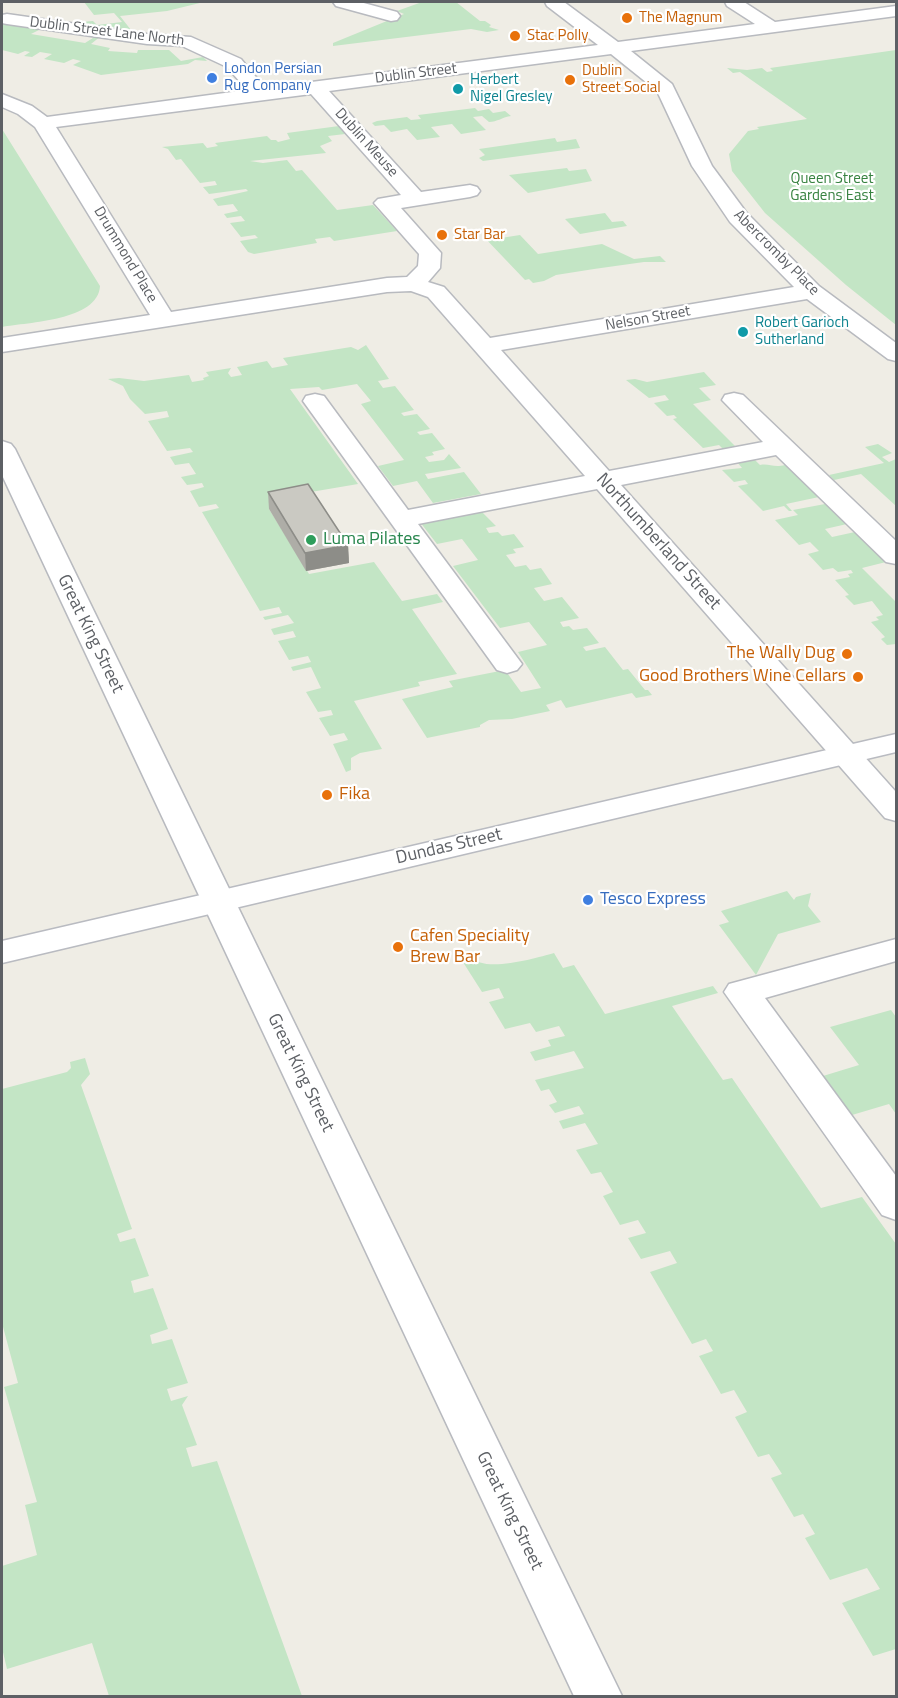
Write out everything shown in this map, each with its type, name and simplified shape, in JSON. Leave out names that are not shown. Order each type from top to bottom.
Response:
[{"type":"street","points":[[342,2],[391,16]]},
{"type":"street","name":"Abercromby Place","points":[[553,2],[665,88],[694,151],[725,201],[754,236],[811,291],[897,354]]},
{"type":"street","points":[[733,2],[771,27]]},
{"type":"street","name":"Dublin Street","points":[[44,123],[897,11]]},
{"type":"street","name":"Dublin Street Lane North","points":[[7,20],[147,39],[185,41],[234,63],[260,94]]},
{"type":"street","name":"Dublin Meuse","points":[[315,87],[416,199]]},
{"type":"street","name":"Drummond Place","points":[[2,100],[25,110],[44,123],[164,320],[2,345]]},
{"type":"street","points":[[164,320],[387,285],[413,284],[429,268],[430,253],[385,203],[470,191]]},
{"type":"street","name":"Northumberland Street","points":[[413,284],[436,292],[897,810]]},
{"type":"street","name":"Nelson Street","points":[[485,346],[811,291]]},
{"type":"street","points":[[734,400],[897,556]]},
{"type":"street","points":[[315,401],[507,664]]},
{"type":"street","points":[[401,519],[783,446]]},
{"type":"street","name":"Great King Street","points":[[2,449],[598,1696]]},
{"type":"street","name":"Dundas Street","points":[[2,952],[897,743]]},
{"type":"street","points":[[897,950],[742,992],[897,1205]]},
{"type":"green space","points":[[84,2],[204,2],[167,11],[120,16],[131,30],[83,25],[81,22],[93,21],[97,25],[122,22],[114,13],[94,15]]},
{"type":"green space","points":[[422,2],[456,2],[480,21],[491,25],[489,27],[499,30],[487,32],[471,29],[333,46],[333,43],[404,14],[397,11]]},
{"type":"green space","points":[[2,21],[43,28],[31,34],[85,43],[96,36],[101,36],[91,44],[110,48],[108,51],[137,53],[138,50],[169,50],[181,61],[203,57],[207,61],[195,60],[188,64],[101,75],[73,65],[81,61],[73,59],[64,63],[44,59],[52,54],[40,52],[32,57],[24,56],[30,52],[25,51],[18,54],[2,50]]},
{"type":"green space","name":"Queen Street Gardens East","points":[[896,50],[896,325],[846,285],[765,213],[732,171],[729,154],[748,131],[759,129],[757,127],[807,119],[740,72],[733,73],[727,68],[747,70],[762,68],[767,72],[773,71],[770,68]]},
{"type":"green space","points":[[475,108],[478,111],[489,109],[493,113],[505,111],[511,116],[489,122],[482,116],[473,117],[486,130],[461,134],[452,124],[431,127],[440,137],[417,140],[407,129],[391,132],[384,125],[375,126],[372,123],[407,117],[411,120],[421,119],[418,115]]},
{"type":"green space","points":[[339,126],[345,134],[328,136],[332,141],[320,146],[326,153],[250,161],[263,163],[287,160],[296,171],[302,170],[337,210],[373,205],[397,231],[334,241],[330,237],[315,239],[317,243],[254,254],[248,252],[240,241],[258,238],[255,235],[241,237],[230,223],[245,221],[241,216],[227,218],[224,214],[238,211],[233,204],[218,206],[213,199],[248,191],[246,189],[209,194],[203,187],[217,185],[215,181],[200,183],[181,159],[176,160],[168,149],[162,147],[203,143],[207,148],[218,146],[215,143],[267,136],[278,142],[290,139],[287,133]]},
{"type":"green space","points":[[2,129],[100,286],[96,298],[88,306],[75,313],[60,318],[2,327]]},
{"type":"green space","points":[[555,138],[557,142],[576,139],[580,148],[483,161],[479,158],[485,155],[479,149]]},
{"type":"green space","points":[[567,168],[569,171],[586,169],[592,181],[528,193],[509,175]]},
{"type":"green space","points":[[605,213],[612,222],[623,221],[627,226],[580,234],[565,219]]},
{"type":"green space","points":[[496,234],[501,238],[520,235],[538,254],[602,244],[634,259],[660,256],[666,262],[644,262],[556,275],[533,283],[529,279],[525,280],[483,236]]},
{"type":"green space","points":[[366,345],[389,379],[378,381],[383,388],[395,386],[414,410],[401,413],[404,416],[417,414],[430,429],[417,432],[420,435],[432,433],[445,449],[432,452],[434,455],[425,457],[429,462],[444,460],[449,454],[461,468],[425,474],[428,479],[464,472],[481,494],[433,503],[417,481],[393,486],[378,466],[404,460],[361,404],[371,401],[357,384],[322,390],[319,387],[290,389],[358,484],[305,493],[269,509],[309,574],[374,562],[402,601],[437,594],[443,602],[412,609],[457,674],[418,682],[420,686],[354,701],[382,749],[360,753],[351,758],[351,770],[346,772],[333,744],[348,740],[344,733],[330,736],[319,718],[333,715],[331,710],[318,712],[306,692],[321,688],[311,667],[293,671],[291,667],[311,662],[308,656],[289,660],[278,641],[296,637],[293,631],[274,635],[271,629],[294,623],[288,615],[265,620],[263,617],[282,613],[279,607],[260,611],[202,512],[219,508],[216,504],[199,507],[190,491],[204,487],[202,483],[187,485],[181,477],[196,474],[189,463],[175,465],[170,457],[193,452],[190,448],[167,451],[148,421],[169,417],[167,411],[145,414],[130,399],[123,386],[108,379],[144,381],[189,375],[192,382],[204,380],[203,378],[209,376],[206,372],[231,368],[228,373],[231,377],[242,375],[237,367],[267,361],[272,368],[288,365],[283,358],[351,347],[358,350]]},
{"type":"green space","points":[[704,372],[716,385],[699,388],[711,400],[693,404],[736,447],[723,449],[719,445],[703,448],[673,419],[677,418],[674,415],[667,416],[654,403],[669,400],[665,395],[649,398],[626,380],[635,379],[647,382]]},
{"type":"green space","points":[[878,444],[892,453],[882,457],[889,462],[896,459],[896,506],[861,474],[834,480],[829,475],[884,463],[865,447]]},
{"type":"green space","points":[[753,458],[760,465],[785,465],[819,497],[786,504],[792,511],[784,506],[763,511],[738,486],[748,484],[745,480],[734,482],[722,470],[742,468],[737,462]]},
{"type":"green space","points":[[825,504],[847,524],[825,529],[832,537],[855,532],[886,562],[862,568],[896,602],[896,644],[887,645],[881,639],[885,637],[871,622],[879,620],[876,617],[883,615],[872,601],[854,605],[845,596],[849,595],[835,580],[850,577],[848,574],[853,573],[851,570],[838,572],[833,568],[823,570],[808,554],[819,551],[810,542],[799,545],[775,520],[798,515],[793,510]]},
{"type":"green space","points":[[481,511],[496,526],[486,528],[489,533],[498,532],[502,536],[514,534],[524,547],[513,549],[516,553],[506,555],[515,567],[526,565],[530,570],[541,568],[552,584],[534,588],[544,601],[562,597],[579,618],[560,622],[563,627],[569,626],[573,630],[587,628],[599,643],[583,647],[586,651],[605,647],[623,670],[628,669],[652,695],[636,698],[632,693],[566,708],[561,700],[546,705],[550,711],[512,719],[489,720],[480,727],[427,738],[402,699],[453,687],[449,681],[505,670],[521,692],[541,688],[518,652],[547,645],[529,622],[500,628],[453,566],[478,560],[462,539],[437,544],[420,522]]},
{"type":"green space","points":[[787,891],[794,900],[796,897],[811,893],[808,906],[821,922],[778,934],[756,975],[719,925],[729,922],[721,911]]},
{"type":"green space","points":[[554,953],[563,968],[574,965],[605,1014],[713,986],[718,993],[672,1006],[723,1080],[732,1078],[821,1208],[862,1197],[896,1244],[896,1649],[873,1656],[842,1603],[880,1589],[867,1568],[830,1580],[805,1538],[815,1534],[803,1514],[794,1517],[771,1478],[782,1474],[769,1454],[758,1457],[735,1417],[747,1412],[734,1390],[721,1394],[699,1356],[713,1351],[706,1339],[692,1344],[650,1272],[677,1263],[670,1251],[641,1259],[628,1238],[646,1233],[638,1220],[620,1225],[603,1196],[613,1192],[601,1172],[591,1174],[576,1150],[598,1144],[585,1123],[563,1129],[559,1121],[584,1114],[579,1106],[555,1113],[549,1105],[557,1102],[549,1089],[541,1091],[535,1080],[584,1068],[574,1051],[535,1061],[530,1052],[551,1046],[548,1040],[565,1036],[559,1026],[536,1032],[530,1023],[505,1029],[489,1002],[504,998],[499,988],[482,992],[461,959],[471,956],[486,964],[497,964],[523,961]]},
{"type":"green space","points":[[891,1010],[896,1017],[896,1114],[889,1104],[852,1115],[823,1076],[859,1065],[830,1027]]},
{"type":"green space","points":[[85,1058],[90,1074],[81,1085],[132,1229],[117,1234],[120,1242],[135,1238],[149,1276],[131,1281],[134,1293],[153,1288],[168,1329],[150,1335],[152,1344],[172,1339],[188,1383],[167,1389],[171,1401],[188,1396],[182,1405],[197,1445],[186,1448],[192,1467],[217,1461],[302,1696],[109,1696],[92,1643],[7,1669],[2,1648],[2,1566],[37,1555],[25,1505],[37,1502],[4,1387],[18,1383],[2,1323],[2,1089],[67,1072],[71,1068],[70,1062]]},
{"type":"building","points":[[308,484],[348,545],[305,553],[268,492]]},
{"type":"place","name":"The Magnum","points":[[627,18]]},
{"type":"place","name":"Stac Polly","points":[[515,36]]},
{"type":"place","name":"London Persian Rug Company","points":[[212,78]]},
{"type":"place","name":"Dublin Street Social","points":[[570,80]]},
{"type":"place","name":"Herbert Nigel Gresley","points":[[458,89]]},
{"type":"place","name":"Star Bar","points":[[442,235]]},
{"type":"place","name":"Robert Garioch Sutherland","points":[[743,332]]},
{"type":"place","name":"Luma Pilates","points":[[311,540]]},
{"type":"place","name":"The Wally Dug","points":[[847,654]]},
{"type":"place","name":"Good Brothers Wine Cellars","points":[[858,677]]},
{"type":"place","name":"Fika","points":[[327,795]]},
{"type":"place","name":"Tesco Express","points":[[588,900]]},
{"type":"place","name":"Cafen Speciality Brew Bar","points":[[398,947]]}]
